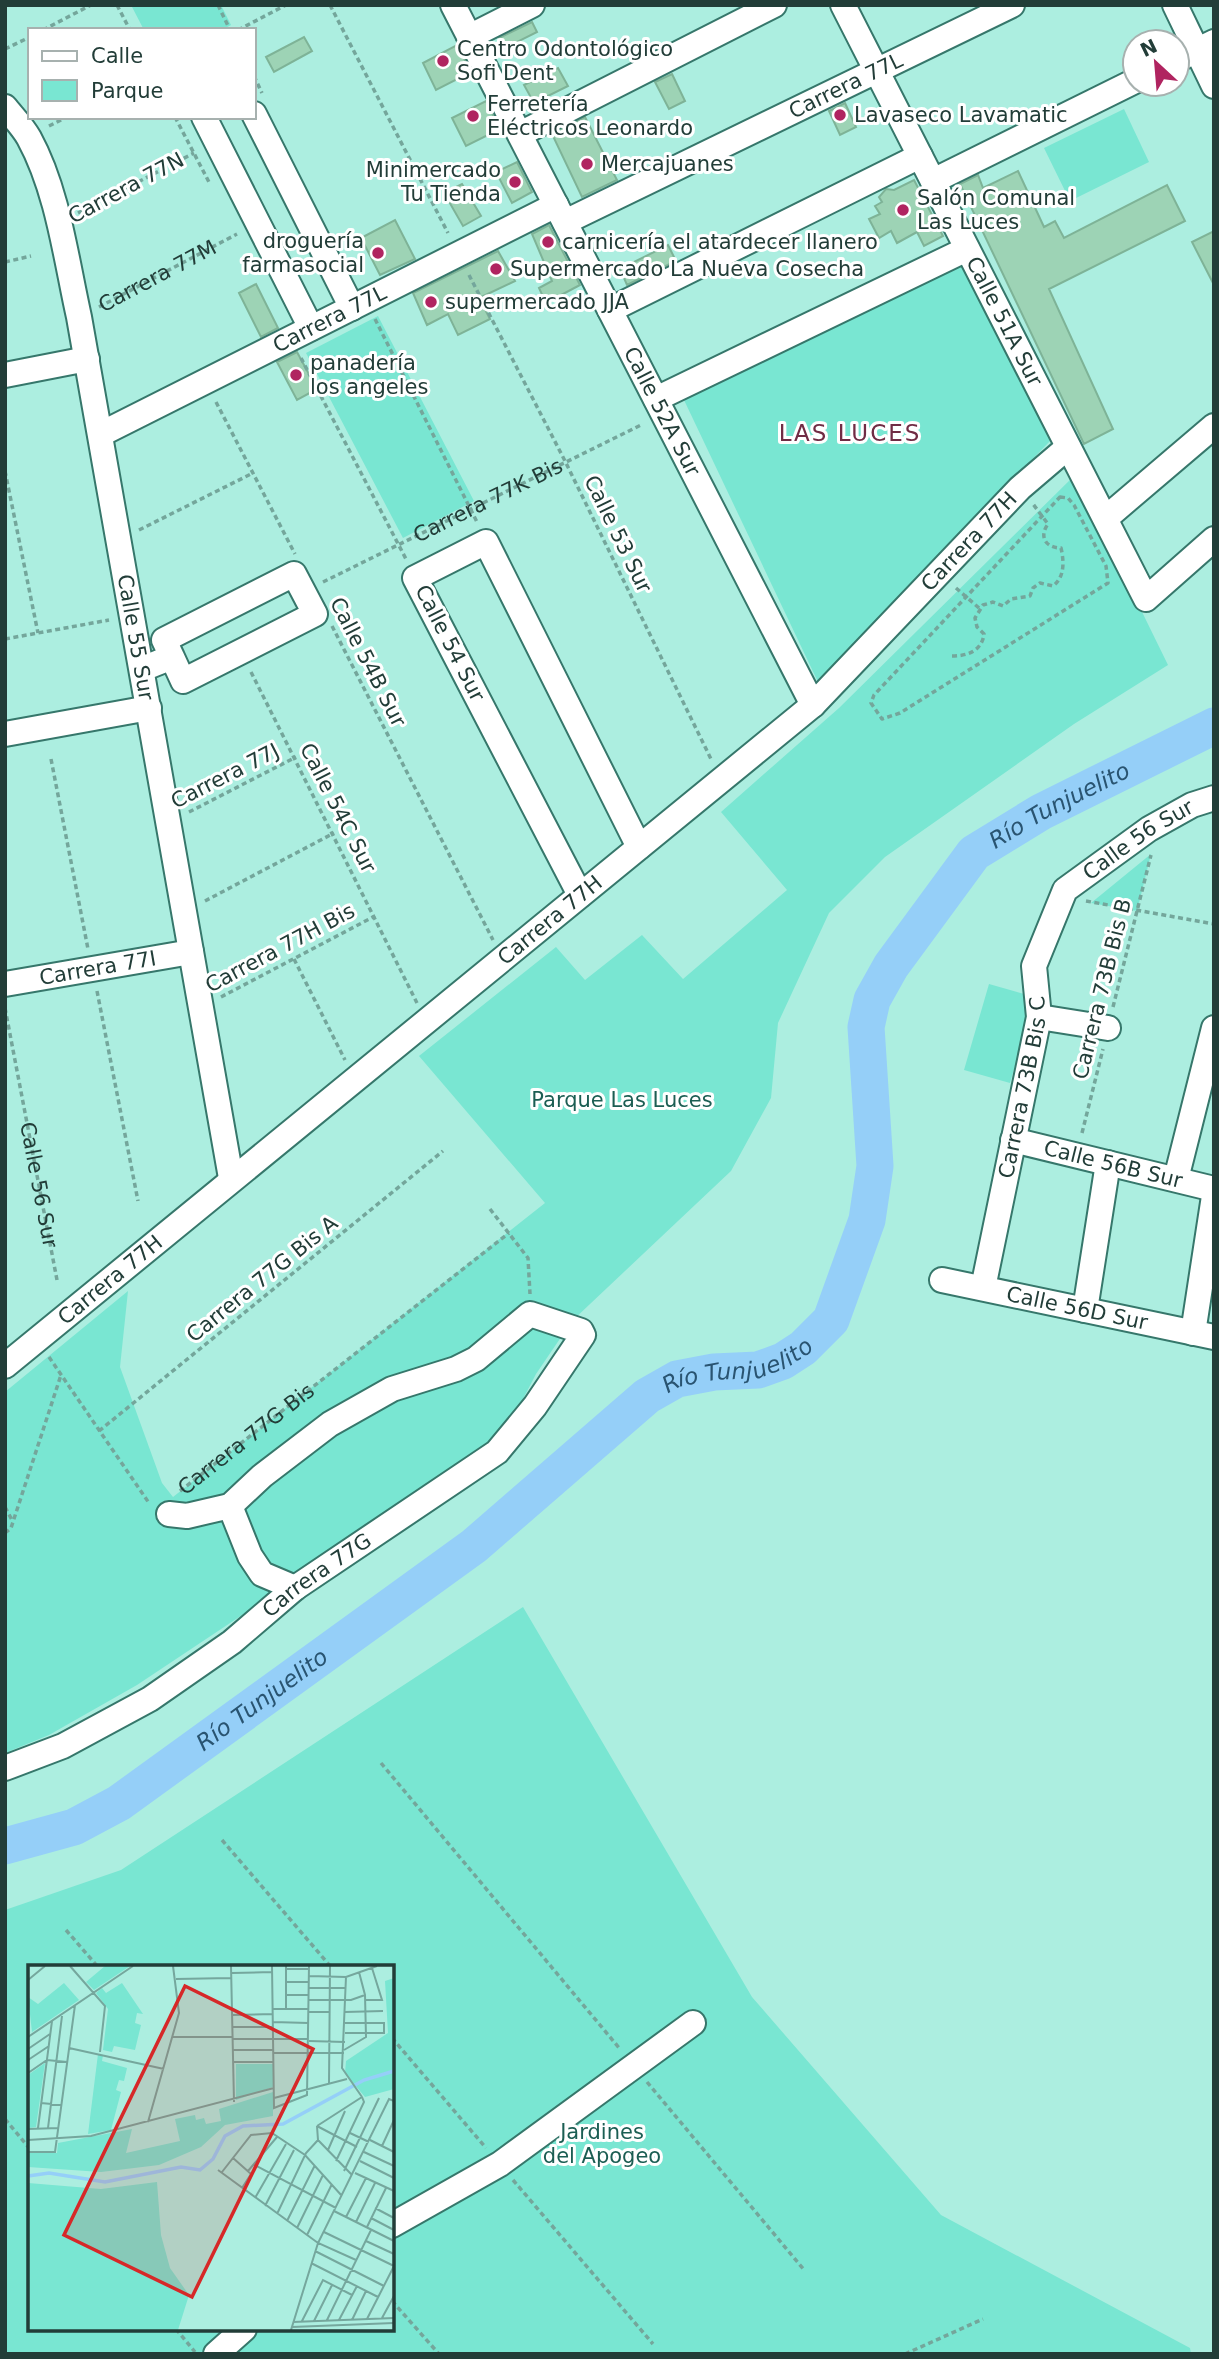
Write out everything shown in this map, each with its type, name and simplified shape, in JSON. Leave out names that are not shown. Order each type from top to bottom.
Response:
[{"type":"street","name":"Calle 52A Sur","points":[[453,5],[813,705]]},
{"type":"street","points":[[470,37],[532,5]]},
{"type":"street","points":[[520,134],[774,5]]},
{"type":"street","name":"Calle 51A Sur","points":[[843,5],[1146,599],[1214,539]]},
{"type":"street","name":"Carrera 77L","points":[[101,434],[458,254],[560,213],[876,71],[1012,5]]},
{"type":"street","points":[[1175,5],[1214,86]]},
{"type":"street","points":[[933,181],[1121,88]]},
{"type":"street","name":"Calle 55 Sur","points":[[5,107],[29,137],[58,223],[79,317],[231,1178]]},
{"type":"street","points":[[256,118],[352,308]]},
{"type":"street","points":[[205,119],[311,328]]},
{"type":"street","points":[[610,310],[920,156]]},
{"type":"street","points":[[660,406],[967,249]]},
{"type":"street","points":[[5,375],[87,359]]},
{"type":"street","points":[[1106,518],[1214,426]]},
{"type":"street","name":"Carrera 77H","points":[[5,1366],[231,1178],[813,705],[1020,488],[1068,447]]},
{"type":"street","name":"Calle 54 Sur","points":[[580,895],[415,578],[486,542],[639,847]]},
{"type":"street","points":[[294,574],[308,589],[315,614],[241,652],[183,681],[164,640],[294,574]]},
{"type":"street","points":[[142,669],[172,657]]},
{"type":"street","points":[[5,734],[149,708]]},
{"type":"street","name":"Calle 56 Sur","points":[[1065,890],[1149,829],[1192,804],[1214,798]]},
{"type":"street","name":"Carrera 73B Bis C","points":[[983,1289],[1039,1017],[1034,966],[1065,890]]},
{"type":"street","name":"Carrera 77I","points":[[5,985],[191,952]]},
{"type":"street","points":[[1039,1017],[1108,1028]]},
{"type":"street","points":[[1176,1179],[1204,1110],[1214,1028]]},
{"type":"street","name":"Calle 56B Sur","points":[[1013,1140],[1214,1189]]},
{"type":"street","points":[[1085,1310],[1108,1163]]},
{"type":"street","points":[[1203,1335],[1214,1196]]},
{"type":"street","name":"Calle 56D Sur","points":[[942,1280],[1203,1335]]},
{"type":"street","name":"Carrera 77G","points":[[5,1768],[63,1746],[150,1699],[232,1642],[295,1588],[497,1452],[535,1406],[583,1335],[581,1331],[530,1314]]},
{"type":"street","name":"Carrera 77G Bis","points":[[169,1514],[187,1516],[230,1506],[262,1476],[330,1424],[392,1389],[447,1372],[476,1359],[530,1314]]},
{"type":"street","points":[[230,1506],[250,1556],[262,1574],[295,1588]]},
{"type":"street","points":[[394,2224],[500,2164],[693,2023]]},
{"type":"street","points":[[215,2354],[242,2331]]},
{"type":"path","points":[[47,28],[91,5]]},
{"type":"path","points":[[117,5],[129,28]]},
{"type":"path","points":[[218,5],[229,28]]},
{"type":"path","points":[[242,28],[286,5]]},
{"type":"path","name":"Calle 53 Sur","points":[[330,5],[565,461],[721,780]]},
{"type":"path","points":[[5,50],[28,38]]},
{"type":"path","name":"Carrera 77N","points":[[58,223],[194,153]]},
{"type":"path","name":"Carrera 77M","points":[[79,317],[237,234]]},
{"type":"path","points":[[5,262],[31,256]]},
{"type":"path","points":[[206,381],[300,564]]},
{"type":"path","name":"Carrera 77K Bis","points":[[308,589],[565,461],[660,406]]},
{"type":"path","points":[[5,471],[38,633]]},
{"type":"path","points":[[120,540],[253,473]]},
{"type":"path","points":[[1064,497],[1074,505],[1109,574],[1108,583],[1102,588],[900,713],[882,719],[877,716],[871,702],[874,695],[967,596],[1056,501],[1064,497]]},
{"type":"path","points":[[979,608],[993,602],[1003,606],[1011,600],[1030,596],[1033,588],[1040,583],[1053,586],[1058,583],[1064,560],[1060,548],[1051,547],[1044,541],[1043,531],[1048,524]]},
{"type":"path","points":[[938,574],[979,608]]},
{"type":"path","points":[[952,656],[970,654],[983,641],[984,634],[975,622],[979,608]]},
{"type":"path","points":[[5,639],[109,620]]},
{"type":"path","name":"Calle 54B Sur","points":[[331,624],[502,958]]},
{"type":"path","name":"Calle 54C Sur","points":[[241,652],[426,1020]]},
{"type":"path","name":"Carrera 77J","points":[[169,822],[296,757]]},
{"type":"path","name":"Carrera 73B Bis B","points":[[1077,1156],[1151,854],[1149,829]]},
{"type":"path","points":[[184,911],[334,833]]},
{"type":"path","points":[[1065,890],[1091,903],[1214,924]]},
{"type":"path","name":"Carrera 77H Bis","points":[[201,1008],[375,916]]},
{"type":"path","points":[[294,959],[355,1078]]},
{"type":"path","name":"Calle 56 Sur","points":[[5,1008],[57,1280]]},
{"type":"path","name":"Carrera 77G Bis A","points":[[99,1431],[443,1151]]},
{"type":"path","points":[[490,1209],[528,1258],[530,1314]]},
{"type":"path","name":"Carrera 77G Bis","points":[[169,1514],[173,1497],[509,1233]]},
{"type":"path","points":[[36,1340],[150,1505],[169,1514]]},
{"type":"path","points":[[5,1532],[13,1522],[61,1375]]},
{"type":"path","points":[[5,1507],[13,1522]]},
{"type":"path","points":[[380,1763],[805,2271]]},
{"type":"path","points":[[222,1840],[329,1965]]},
{"type":"path","points":[[66,1930],[96,1965]]},
{"type":"path","points":[[394,2041],[653,2344]]},
{"type":"path","points":[[5,2119],[28,2147]]},
{"type":"path","points":[[394,2303],[439,2354]]},
{"type":"path","points":[[905,2354],[984,2319]]},
{"type":"path","points":[[178,2331],[196,2354]]},
{"type":"green space","points":[[131,5],[221,5],[231,25],[226,28],[143,28]]},
{"type":"green space","points":[[1124,109],[1149,162],[1070,201],[1044,148]]},
{"type":"green space","points":[[967,262],[1051,440],[818,682],[684,400]]},
{"type":"green space","points":[[378,316],[474,501],[403,538],[306,353]]},
{"type":"green space","name":"Parque Las Luces","points":[[1075,475],[1168,665],[1074,724],[885,857],[829,913],[778,1023],[771,1098],[731,1171],[572,1321],[536,1374],[510,1424],[467,1465],[137,1685],[49,1735],[5,1753],[5,1392],[128,1291],[120,1367],[162,1483],[173,1497],[545,1203],[419,1056],[556,947],[585,980],[642,935],[683,979],[787,890],[721,812],[839,708]]},
{"type":"green space","points":[[1151,854],[1137,911],[1091,903]]},
{"type":"green space","points":[[989,984],[1035,997],[1010,1083],[964,1070]]},
{"type":"green space","name":"Jardines del Apogeo","points":[[523,1607],[752,1997],[941,2215],[1190,2348],[1191,2354],[5,2354],[5,1910],[121,1870]]},
{"type":"building","points":[[532,22],[537,32],[505,48],[499,38]]},
{"type":"building","points":[[304,37],[312,51],[274,72],[266,57]]},
{"type":"building","points":[[457,45],[471,72],[436,90],[423,63]]},
{"type":"building","points":[[558,68],[568,86],[534,103],[524,85]]},
{"type":"building","points":[[672,74],[685,101],[669,109],[655,82]]},
{"type":"building","points":[[486,101],[500,129],[466,146],[452,118]]},
{"type":"building","name":"Lavaseco Lavamatic","points":[[845,103],[856,127],[840,135],[829,111]]},
{"type":"building","points":[[585,117],[617,180],[582,197],[552,134]]},
{"type":"building","name":"Minimercado Tu Tienda","points":[[517,162],[532,192],[512,203],[496,172]]},
{"type":"building","points":[[1018,171],[1044,227],[1055,221],[1064,238],[1167,185],[1185,221],[1049,289],[1113,429],[1084,444],[960,184],[978,175],[983,188]]},
{"type":"building","name":"Salón Comunal Las Luces","points":[[914,180],[943,236],[924,246],[917,232],[897,243],[891,231],[879,238],[869,219],[880,214],[875,206],[882,202],[879,197],[886,189],[894,190]]},
{"type":"building","points":[[462,184],[481,216],[463,226],[444,193]]},
{"type":"building","points":[[395,220],[415,259],[380,275],[361,238]]},
{"type":"building","points":[[549,225],[580,285],[546,303],[539,288],[552,281],[532,234]]},
{"type":"building","points":[[1214,231],[1214,285],[1192,242]]},
{"type":"building","points":[[668,245],[676,261],[627,285],[620,269]]},
{"type":"building","points":[[498,251],[515,281],[479,298],[490,319],[458,335],[448,314],[427,325],[413,293]]},
{"type":"building","points":[[256,284],[278,328],[261,337],[239,293]]},
{"type":"building","name":"panadería los angeles","points":[[297,352],[317,389],[297,400],[277,362]]},
{"type":"waterway","name":"Río Tunjuelito","points":[[5,1846],[74,1827],[119,1803],[474,1546],[647,1396],[677,1379],[714,1372],[758,1370],[783,1361],[803,1348],[831,1320],[867,1220],[875,1166],[866,1027],[872,1000],[891,966],[974,853],[1041,812],[1214,726]]},
{"type":"place","name":"Centro Odontológico Sofi Dent","points":[[443,61]]},
{"type":"place","name":"Lavaseco Lavamatic","points":[[840,115]]},
{"type":"place","name":"Ferretería Eléctricos Leonardo","points":[[473,116]]},
{"type":"place","name":"Mercajuanes","points":[[587,164]]},
{"type":"place","name":"Minimercado Tu Tienda","points":[[515,182]]},
{"type":"place","name":"Salón Comunal Las Luces","points":[[903,210]]},
{"type":"place","name":"carnicería el atardecer llanero","points":[[548,242]]},
{"type":"place","name":"droguería farmasocial","points":[[378,253]]},
{"type":"place","name":"Supermercado La Nueva Cosecha","points":[[496,269]]},
{"type":"place","name":"supermercado JJA","points":[[431,302]]},
{"type":"place","name":"panadería los angeles","points":[[296,375]]},
{"type":"district","name":"LAS LUCES","points":[[850,433]]}]
